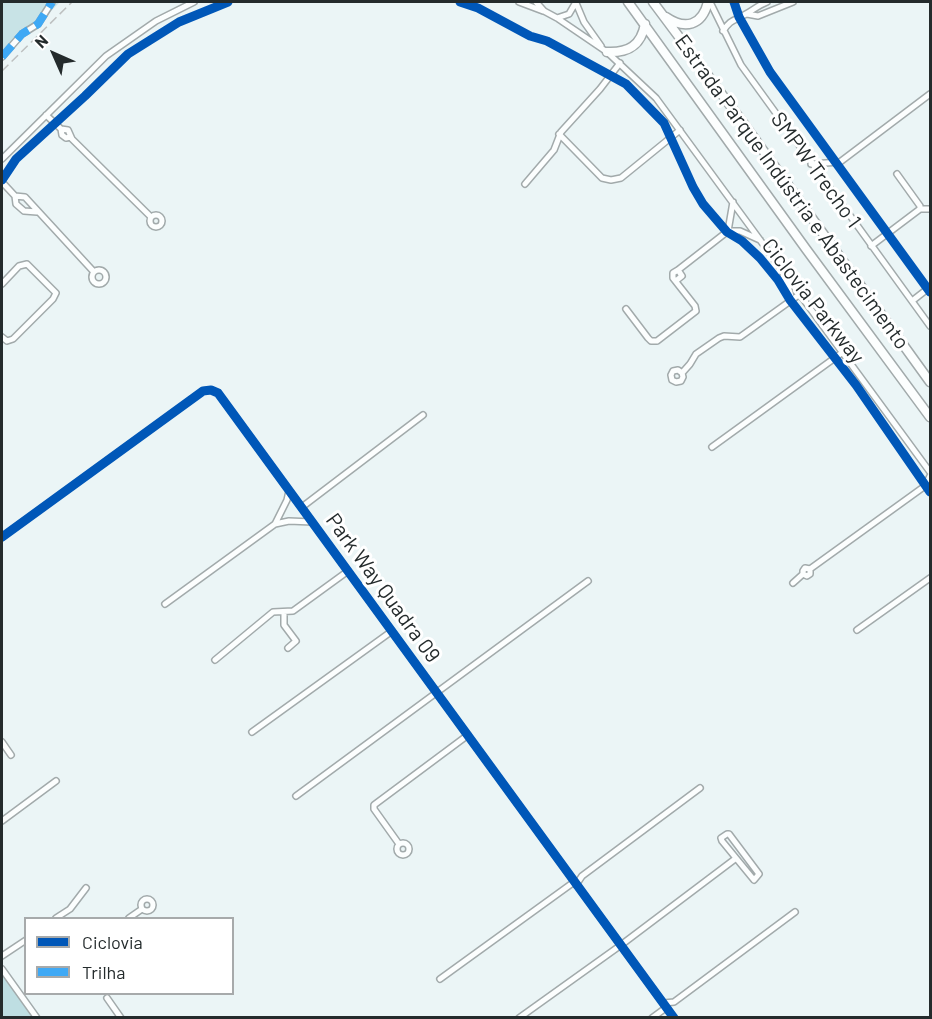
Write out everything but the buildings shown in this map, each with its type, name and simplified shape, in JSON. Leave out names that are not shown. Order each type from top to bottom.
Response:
[{"type":"highway","name":"Estrada Parque Indústria e Abastecimento","points":[[628,2],[930,417]]},
{"type":"highway","name":"Estrada Parque Indústria e Abastecimento","points":[[653,2],[930,382]]},
{"type":"highway","points":[[662,14],[675,22],[687,25],[699,20],[711,3]]},
{"type":"highway","points":[[606,51],[625,51],[634,47],[642,37],[645,24]]},
{"type":"street","points":[[2,57],[22,34],[38,24],[52,2]]},
{"type":"street","points":[[2,159],[106,56],[156,21],[194,2]]},
{"type":"street","points":[[519,2],[557,18],[606,51],[656,98],[930,474],[928,484],[810,569],[805,568],[803,574],[793,583]]},
{"type":"street","points":[[536,2],[544,11]]},
{"type":"street","points":[[557,18],[569,14],[576,2]]},
{"type":"street","points":[[576,2],[584,22],[606,51]]},
{"type":"street","points":[[747,14],[758,16],[793,2]]},
{"type":"street","name":"SMPW Trecho 1","points":[[711,3],[741,65],[930,326]]},
{"type":"street","points":[[764,3],[764,13]]},
{"type":"street","points":[[723,31],[730,21],[764,3]]},
{"type":"street","points":[[716,15],[730,21]]},
{"type":"street","points":[[525,184],[554,150],[559,134],[621,63]]},
{"type":"street","points":[[811,164],[840,162],[930,94]]},
{"type":"street","points":[[46,115],[61,129],[68,130],[70,137],[151,217]]},
{"type":"street","points":[[559,134],[602,178],[611,180],[621,177],[680,130]]},
{"type":"street","points":[[897,174],[920,209]]},
{"type":"street","points":[[2,182],[15,196],[16,204],[24,212],[37,212]]},
{"type":"street","points":[[15,196],[25,197],[94,272]]},
{"type":"street","points":[[728,231],[733,202]]},
{"type":"street","points":[[871,246],[920,209],[930,209]]},
{"type":"street","points":[[626,309],[648,338],[651,341],[657,341],[696,311],[695,306],[676,280],[682,276],[678,270],[728,231],[740,231],[761,240]]},
{"type":"street","points":[[2,284],[19,266],[27,264],[56,293],[53,299],[13,339],[7,341],[2,337]]},
{"type":"street","points":[[783,271],[783,278],[790,289],[792,300]]},
{"type":"street","points":[[912,301],[930,287]]},
{"type":"street","points":[[682,373],[696,354],[719,338],[740,337],[800,294]]},
{"type":"street","points":[[712,447],[843,352]]},
{"type":"street","name":"Park Way Quadra 09","points":[[2,537],[203,391],[218,393],[669,1010]]},
{"type":"street","points":[[302,507],[423,415]]},
{"type":"street","points":[[275,524],[289,490]]},
{"type":"street","points":[[282,511],[289,521]]},
{"type":"street","points":[[165,604],[275,524],[289,521],[312,522]]},
{"type":"street","points":[[215,660],[273,612],[290,613],[348,571]]},
{"type":"street","points":[[857,630],[930,578]]},
{"type":"street","points":[[296,796],[588,581]]},
{"type":"street","points":[[284,612],[283,621],[296,641],[288,648]]},
{"type":"street","points":[[252,732],[392,631]]},
{"type":"street","points":[[399,844],[374,809],[374,805],[468,735]]},
{"type":"street","points":[[2,742],[11,755]]},
{"type":"street","points":[[2,820],[56,781]]},
{"type":"street","points":[[440,979],[700,788]]},
{"type":"street","points":[[727,834],[759,876],[752,880],[735,859],[721,840],[727,834]]},
{"type":"street","points":[[519,1017],[621,945],[735,859]]},
{"type":"street","points":[[58,917],[70,909],[86,888]]},
{"type":"street","points":[[130,917],[142,909]]},
{"type":"street","points":[[652,1017],[669,1010],[674,1002],[795,912]]},
{"type":"street","points":[[2,956],[24,941]]},
{"type":"street","points":[[2,969],[24,994]]},
{"type":"street","points":[[25,995],[38,1017]]},
{"type":"street","points":[[107,998],[121,1017]]},
{"type":"street","points":[[669,1010],[674,1002]]},
{"type":"shaded area","points":[[2,2],[60,2],[2,59]]},
{"type":"shaded area","points":[[2,966],[41,1017],[2,1017]]},
{"type":"railway","points":[[2,71],[72,2]]},
{"type":"marked path","points":[[2,57],[22,34],[38,24],[52,2]]},
{"type":"cycle path","points":[[2,180],[16,159],[128,54],[179,22],[228,2]]},
{"type":"cycle path","name":"Ciclovia Parkway","points":[[460,2],[478,8],[530,36],[547,41],[626,84],[664,123],[703,204],[727,232],[742,241],[760,258],[778,280],[790,300],[856,385],[930,492]]},
{"type":"cycle path","points":[[734,2],[739,17],[770,72],[930,292]]},
{"type":"cycle path","points":[[2,537],[203,391],[211,390],[218,393],[674,1018]]}]
